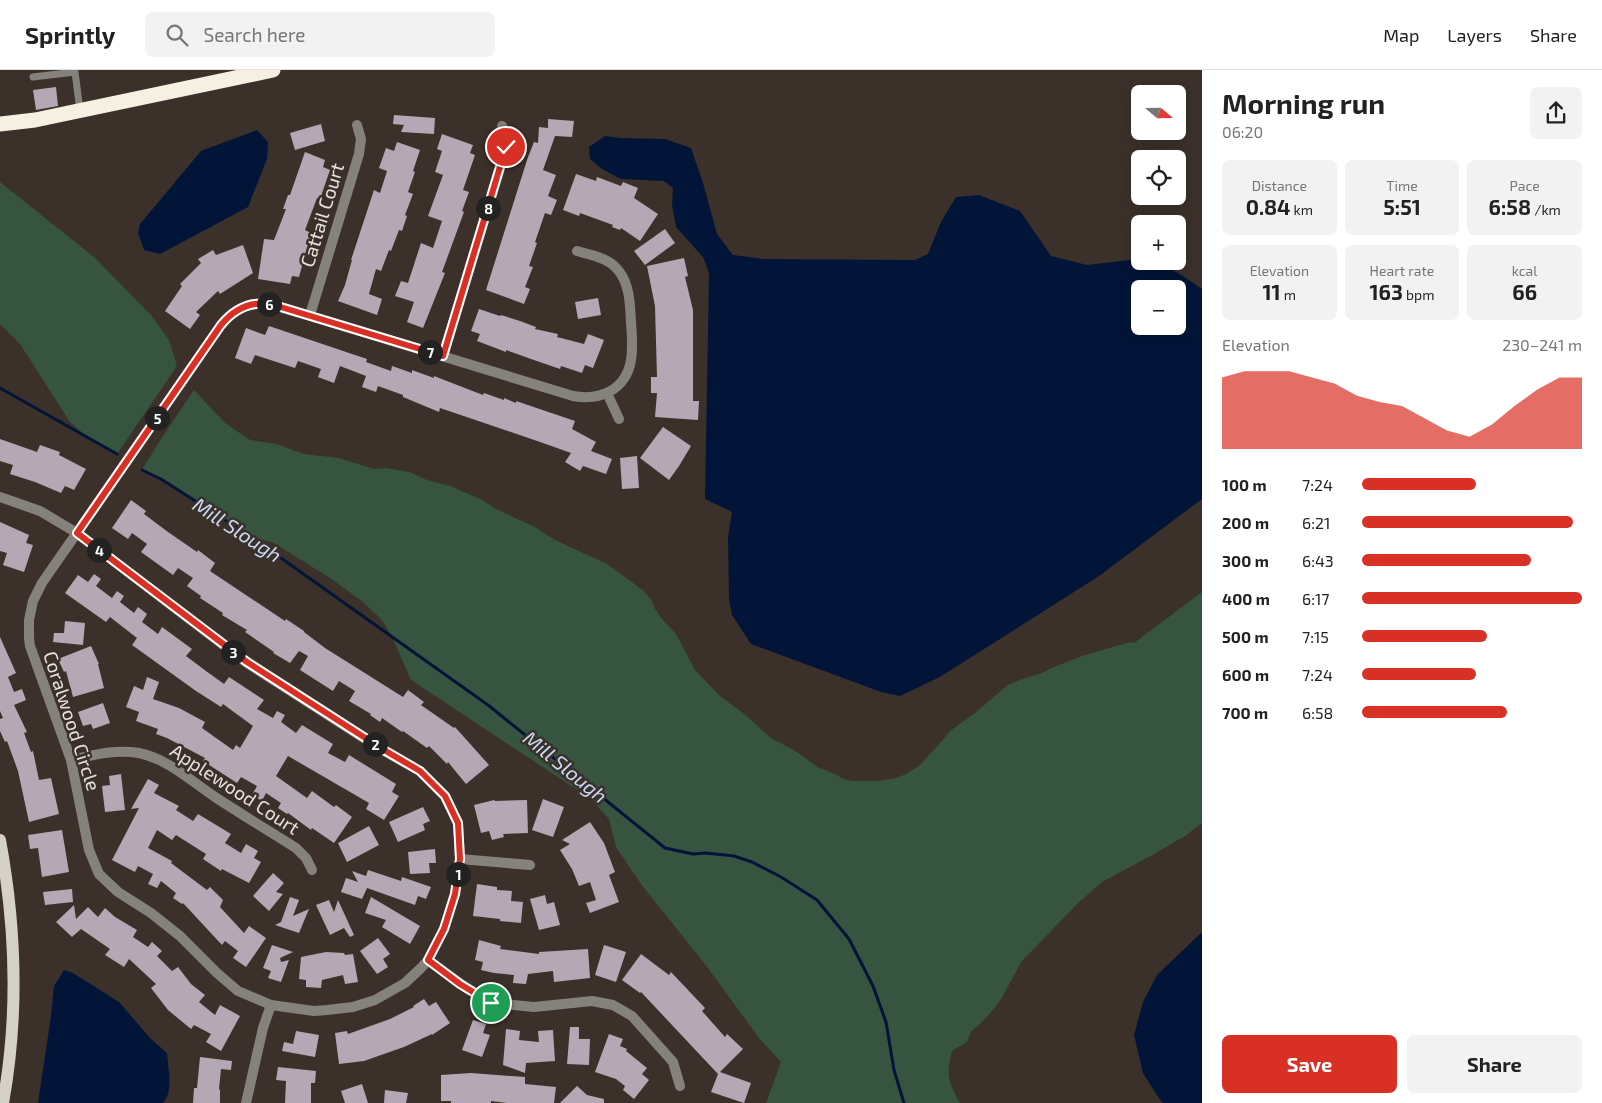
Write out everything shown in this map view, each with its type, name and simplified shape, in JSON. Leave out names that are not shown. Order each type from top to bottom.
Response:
[{"type":"highway","points":[[0,124],[35,120],[273,70]]},
{"type":"main road","points":[[0,840],[12,921],[15,976],[13,1027],[3,1103]]},
{"type":"street","name":"Cattail Court","points":[[310,315],[359,154],[361,138],[357,125]]},
{"type":"street","points":[[443,356],[504,155],[505,140],[502,126]]},
{"type":"street","points":[[77,533],[227,318],[246,305],[260,303],[274,305],[310,315],[573,396],[595,397],[607,393],[624,379],[632,359],[627,289],[622,275],[614,265],[577,251]]},
{"type":"street","points":[[607,393],[619,419]]},
{"type":"street","name":"Coralwood Circle","points":[[0,497],[40,511],[77,533],[247,662],[420,771],[445,796],[458,823],[460,859],[455,894],[444,929],[428,960],[405,983],[386,995],[364,1004],[340,1009],[321,1010],[271,1005],[238,991],[180,936],[151,913],[118,892],[99,874],[89,850],[70,760],[32,655],[28,630],[31,610],[37,591],[77,533]]},
{"type":"street","name":"Applewood Court","points":[[70,760],[118,751],[137,753],[158,759],[296,848],[306,858],[312,870]]},
{"type":"street","points":[[460,859],[530,865]]},
{"type":"street","points":[[428,960],[460,984],[491,1003],[534,1008],[592,1001],[613,1005],[632,1016],[673,1062],[680,1086]]},
{"type":"street","points":[[246,1103],[263,1028],[271,1005]]},
{"type":"lane","points":[[33,77],[76,72],[80,111]]},
{"type":"green space","points":[[0,182],[94,257],[151,315],[169,340],[177,366],[117,454],[85,435],[70,422],[20,344],[0,324]]},
{"type":"green space","name":"Mill Slough","points":[[194,390],[225,423],[250,440],[276,444],[304,454],[339,458],[374,469],[386,468],[409,472],[427,480],[450,486],[480,499],[500,511],[535,527],[555,540],[607,564],[644,591],[662,619],[676,634],[695,670],[719,695],[771,738],[797,752],[819,768],[846,780],[878,781],[906,774],[919,766],[950,731],[1008,685],[1082,656],[1130,642],[1134,643],[1202,592],[1202,823],[1185,836],[1102,882],[1077,904],[1022,961],[1000,1001],[971,1032],[967,1042],[952,1051],[949,1078],[960,1103],[766,1103],[781,1062],[759,1038],[708,968],[641,884],[616,847],[609,819],[591,799],[411,680],[394,641],[382,620],[363,602],[333,580],[274,543],[250,536],[161,479],[142,470]]},
{"type":"water","points":[[257,130],[268,142],[267,159],[248,207],[160,254],[144,250],[138,233],[140,224],[201,151]]},
{"type":"water","points":[[605,136],[665,139],[691,148],[717,234],[733,255],[764,259],[915,260],[928,254],[941,222],[956,197],[979,195],[1020,211],[1051,256],[1087,265],[1131,260],[1131,270],[1173,270],[1202,289],[1202,499],[1099,576],[940,677],[900,696],[881,692],[751,644],[732,615],[729,600],[728,537],[732,512],[705,499],[709,273],[703,257],[676,227],[672,205],[673,188],[664,181],[621,179],[602,169],[590,159],[589,147]]},
{"type":"water","points":[[1202,932],[1202,1103],[1163,1103],[1143,1073],[1134,1035],[1143,1002],[1157,975]]},
{"type":"water","points":[[64,970],[73,973],[119,1002],[151,1039],[167,1053],[169,1086],[163,1103],[38,1103],[54,986]]},
{"type":"building","points":[[56,87],[58,106],[36,110],[33,90]]},
{"type":"building","points":[[394,115],[435,118],[434,134],[401,132],[404,125],[393,124]]},
{"type":"building","points":[[548,119],[574,121],[572,137],[555,136],[543,170],[556,175],[548,196],[557,200],[551,215],[545,213],[535,242],[537,243],[529,266],[533,267],[525,287],[530,289],[524,304],[486,290],[528,157],[534,142],[538,143],[539,127],[548,128]]},
{"type":"building","points":[[321,124],[325,141],[295,150],[290,133]]},
{"type":"building","points":[[442,134],[473,145],[470,153],[475,155],[463,190],[469,192],[462,211],[464,212],[442,272],[445,273],[423,328],[407,322],[414,302],[395,296],[401,281],[408,283],[421,243],[433,248],[442,221],[428,216],[443,175],[435,172],[442,151],[437,149]]},
{"type":"building","points":[[397,142],[420,150],[408,192],[413,194],[405,215],[407,216],[402,231],[399,230],[381,271],[376,269],[369,294],[382,299],[377,315],[338,301],[345,285],[351,260],[374,190],[380,193],[387,171],[379,168],[386,148],[394,151]]},
{"type":"building","points":[[305,152],[325,160],[323,167],[330,170],[320,199],[317,198],[305,230],[311,233],[299,277],[292,276],[290,284],[258,279],[264,239],[274,240],[286,209],[283,209]]},
{"type":"building","points":[[576,174],[596,181],[597,177],[621,186],[623,182],[638,188],[634,198],[658,214],[640,241],[621,228],[620,230],[612,227],[613,225],[580,213],[579,216],[563,210]]},
{"type":"building","points":[[665,229],[675,243],[645,265],[634,251]]},
{"type":"building","points":[[243,245],[253,273],[220,294],[218,291],[196,312],[200,315],[190,329],[165,311],[182,286],[180,284],[201,263],[198,259],[213,250],[216,255]]},
{"type":"building","points":[[684,258],[688,276],[685,277],[693,310],[693,401],[699,401],[698,420],[655,417],[657,393],[651,393],[651,377],[657,377],[655,306],[647,266]]},
{"type":"building","points":[[598,298],[601,315],[578,319],[575,302]]},
{"type":"building","points":[[479,309],[520,321],[536,327],[535,329],[558,334],[557,337],[584,344],[588,334],[604,340],[593,368],[585,365],[582,373],[561,366],[560,369],[477,341],[480,334],[471,331]]},
{"type":"building","points":[[269,326],[367,359],[366,362],[391,371],[392,366],[412,373],[412,370],[434,378],[434,376],[483,395],[484,393],[516,403],[516,401],[575,421],[572,429],[596,442],[591,451],[612,459],[606,474],[583,466],[580,471],[565,462],[571,453],[543,443],[440,408],[439,412],[403,397],[403,395],[378,386],[376,392],[362,387],[366,376],[340,366],[334,383],[318,377],[321,369],[298,361],[295,368],[255,355],[251,364],[235,358],[246,328],[265,335]]},
{"type":"building","points":[[663,427],[691,446],[669,480],[640,458]]},
{"type":"building","points":[[0,439],[37,452],[40,445],[60,452],[59,455],[86,469],[74,490],[65,486],[61,493],[10,474],[13,465],[0,461]]},
{"type":"building","points":[[637,456],[639,488],[622,489],[620,458]]},
{"type":"building","points":[[131,500],[146,511],[144,514],[168,532],[215,563],[210,571],[285,621],[286,619],[304,631],[325,648],[403,697],[408,690],[424,702],[421,705],[455,727],[489,765],[466,784],[448,762],[447,764],[429,746],[427,748],[382,718],[380,722],[371,714],[349,701],[355,691],[339,681],[333,691],[300,670],[308,656],[299,651],[290,663],[273,653],[245,632],[247,630],[222,615],[223,613],[200,598],[201,596],[187,586],[193,578],[178,568],[173,575],[141,552],[147,544],[132,533],[128,539],[112,528]]},
{"type":"building","points":[[0,522],[29,535],[26,543],[33,545],[24,572],[3,565],[7,553],[0,551]]},
{"type":"building","points":[[94,574],[101,579],[96,586],[112,598],[117,591],[124,596],[120,602],[134,613],[138,607],[147,614],[142,622],[158,634],[162,627],[192,649],[186,656],[206,671],[224,684],[229,677],[264,700],[257,709],[273,718],[277,711],[285,715],[281,722],[296,733],[302,725],[333,744],[328,753],[345,762],[349,755],[396,784],[392,792],[399,796],[384,820],[366,809],[369,803],[288,756],[276,776],[307,798],[312,791],[352,817],[334,843],[278,808],[281,803],[266,793],[262,801],[252,795],[257,786],[241,777],[237,783],[203,761],[205,758],[156,734],[158,729],[136,721],[139,712],[126,707],[134,686],[143,690],[147,677],[159,682],[153,699],[179,708],[205,722],[202,728],[233,750],[236,745],[240,748],[253,726],[223,704],[221,707],[196,691],[132,645],[137,638],[110,617],[106,622],[65,593],[78,575],[88,582]]},
{"type":"building","points":[[65,621],[85,623],[83,645],[53,642],[54,633],[64,633]]},
{"type":"building","points":[[0,637],[16,673],[8,677],[14,692],[22,689],[26,700],[14,705],[27,732],[24,733],[31,752],[33,751],[39,780],[51,778],[59,814],[29,822],[18,771],[7,741],[5,742],[0,731],[0,719],[3,718],[0,711]]},
{"type":"building","points":[[91,646],[99,664],[104,688],[73,697],[66,671],[64,672],[58,659]]},
{"type":"building","points":[[103,703],[110,723],[93,729],[91,724],[83,726],[78,712]]},
{"type":"building","points":[[121,774],[125,810],[105,812],[102,786],[110,785],[109,776]]},
{"type":"building","points":[[148,779],[159,785],[154,793],[179,806],[176,810],[193,821],[198,814],[231,834],[225,843],[241,853],[246,844],[258,851],[254,858],[261,862],[249,883],[222,869],[221,871],[203,859],[206,854],[176,835],[172,840],[157,830],[148,848],[172,861],[171,863],[207,890],[210,887],[223,900],[220,907],[244,933],[249,926],[266,938],[246,967],[233,958],[238,951],[225,941],[222,945],[183,903],[173,898],[176,893],[161,881],[157,888],[148,884],[153,874],[138,866],[135,872],[112,860],[139,808],[131,809]]},
{"type":"building","points":[[543,799],[564,807],[553,837],[532,830]]},
{"type":"building","points":[[494,800],[527,800],[528,833],[503,834],[504,837],[492,840],[489,831],[481,833],[474,805]]},
{"type":"building","points":[[423,807],[430,821],[423,824],[425,830],[398,842],[389,822]]},
{"type":"building","points":[[590,822],[604,843],[615,872],[609,875],[619,902],[590,913],[586,903],[596,900],[590,882],[579,886],[572,869],[560,850],[570,844],[562,840]]},
{"type":"building","points":[[369,826],[379,845],[347,862],[338,843]]},
{"type":"building","points":[[62,830],[69,872],[42,877],[38,848],[30,849],[28,835]]},
{"type":"building","points":[[435,849],[436,863],[429,863],[430,873],[410,874],[408,852]]},
{"type":"building","points":[[368,870],[401,881],[402,877],[431,887],[426,899],[418,896],[415,905],[367,888],[362,899],[341,892],[346,878],[358,882],[352,871],[366,876]]},
{"type":"building","points":[[273,873],[284,883],[276,892],[283,894],[269,911],[253,896]]},
{"type":"building","points":[[477,884],[497,887],[497,890],[512,891],[511,901],[523,902],[521,923],[473,916]]},
{"type":"building","points":[[72,889],[73,902],[45,905],[43,892]]},
{"type":"building","points":[[545,895],[547,904],[554,902],[560,925],[539,930],[530,899]]},
{"type":"building","points":[[290,897],[299,900],[293,916],[309,909],[299,933],[275,925],[281,922]]},
{"type":"building","points":[[371,897],[420,926],[410,944],[382,927],[386,920],[365,913]]},
{"type":"building","points":[[329,900],[334,912],[338,900],[354,935],[350,937],[344,928],[330,935],[316,905]]},
{"type":"building","points":[[74,905],[76,919],[88,907],[98,917],[105,908],[115,917],[137,930],[133,937],[148,947],[152,942],[162,951],[157,956],[172,971],[178,967],[191,984],[205,995],[199,1002],[215,1015],[220,1005],[240,1016],[221,1051],[206,1042],[211,1034],[194,1025],[191,1029],[168,1010],[151,988],[156,984],[129,959],[124,967],[105,955],[110,949],[81,929],[72,937],[56,922]]},
{"type":"building","points":[[378,938],[390,954],[383,959],[388,967],[377,974],[360,951]]},
{"type":"building","points":[[479,940],[501,946],[500,949],[539,954],[539,952],[588,949],[590,978],[554,982],[553,971],[528,974],[526,984],[513,983],[514,975],[481,970],[483,962],[475,960]]},
{"type":"building","points":[[272,945],[293,952],[280,958],[281,962],[289,960],[281,982],[268,978],[271,971],[263,968]]},
{"type":"building","points":[[604,945],[626,952],[616,982],[595,975]]},
{"type":"building","points":[[326,952],[344,953],[345,955],[353,954],[358,982],[345,984],[343,975],[322,980],[321,988],[306,987],[306,980],[299,979],[301,957]]},
{"type":"building","points":[[641,954],[669,975],[671,972],[705,1008],[702,1011],[725,1037],[727,1034],[743,1049],[720,1072],[751,1083],[744,1103],[711,1092],[718,1074],[641,992],[622,980]]},
{"type":"building","points":[[424,999],[429,1006],[436,1002],[450,1023],[432,1035],[404,1047],[364,1061],[339,1064],[335,1033],[347,1031],[348,1034],[390,1019],[414,1007]]},
{"type":"building","points":[[473,1020],[486,1024],[483,1033],[490,1035],[482,1057],[462,1050]]},
{"type":"building","points":[[570,1027],[579,1027],[579,1039],[590,1039],[589,1065],[567,1064]]},
{"type":"building","points":[[506,1029],[520,1031],[519,1040],[539,1042],[538,1031],[553,1030],[555,1061],[526,1063],[525,1073],[503,1065]]},
{"type":"building","points":[[296,1031],[319,1035],[315,1057],[282,1051],[284,1042],[293,1044]]},
{"type":"building","points":[[609,1034],[623,1039],[620,1046],[627,1049],[626,1051],[647,1068],[642,1074],[649,1080],[634,1099],[623,1090],[625,1086],[616,1079],[595,1072]]},
{"type":"building","points":[[200,1057],[232,1061],[231,1070],[221,1069],[220,1103],[193,1103],[194,1088],[197,1088]]},
{"type":"building","points":[[278,1067],[316,1071],[315,1083],[311,1083],[311,1103],[285,1103],[286,1081],[276,1080]]},
{"type":"building","points":[[471,1073],[525,1077],[525,1084],[556,1087],[554,1103],[491,1101],[491,1103],[451,1103],[451,1101],[441,1101],[441,1075]]},
{"type":"building","points":[[362,1084],[368,1103],[345,1103],[341,1091]]},
{"type":"building","points":[[577,1086],[587,1095],[604,1099],[604,1103],[560,1103]]},
{"type":"building","points":[[385,1090],[408,1093],[406,1103],[384,1103]]},
{"type":"waterway","name":"Mill Slough","points":[[0,388],[117,454]]},
{"type":"waterway","name":"Mill Slough","points":[[142,470],[161,479],[250,536],[488,705],[665,848],[693,854],[706,853],[734,856],[752,862],[781,877],[817,900],[849,939],[873,986],[886,1022],[894,1070],[904,1103]]},
{"type":"route","points":[[491,1003],[460,984],[428,960],[444,929],[455,894],[460,859],[458,823],[445,796],[420,771],[247,662],[77,533],[221,325],[239,308],[254,303],[267,303],[443,356],[506,147]]}]
